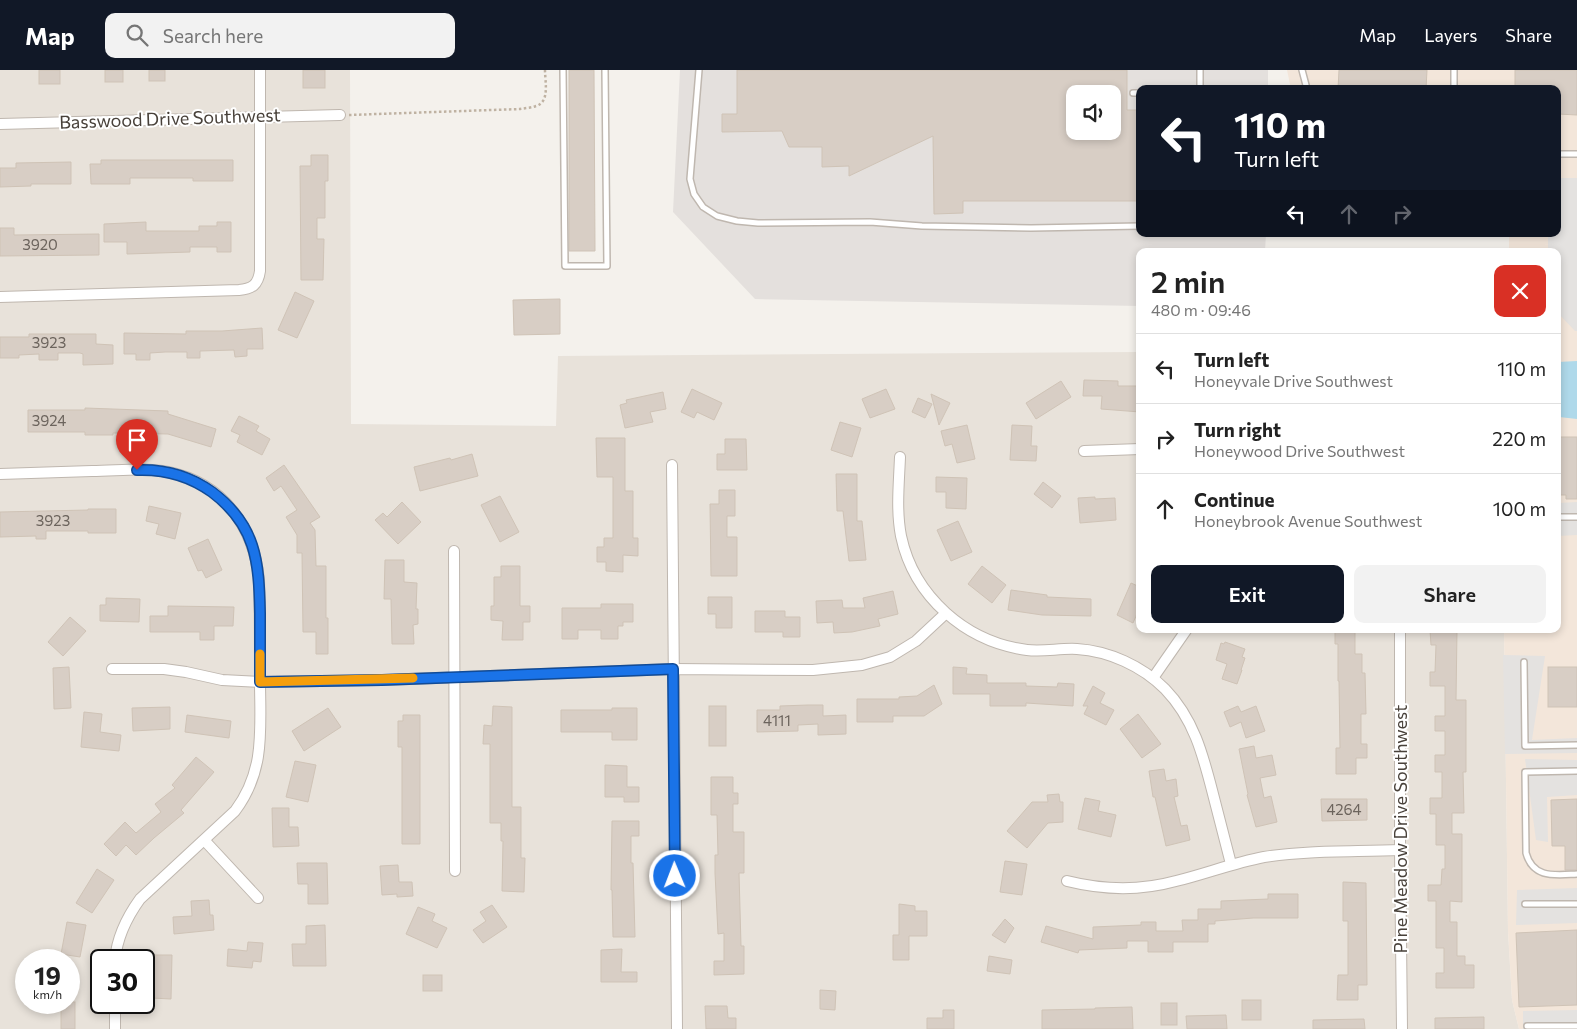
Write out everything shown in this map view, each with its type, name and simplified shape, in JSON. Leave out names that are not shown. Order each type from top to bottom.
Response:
[{"type":"street","points":[[0,297],[239,290],[257,283],[260,271],[260,70]]},
{"type":"street","name":"Basswood Drive Southwest","points":[[0,124],[340,115]]},
{"type":"street","points":[[1084,451],[1136,449]]},
{"type":"street","points":[[900,457],[899,512],[904,548],[909,563],[921,585],[945,614],[972,632],[998,644],[1027,650],[1076,649],[1096,652],[1122,661],[1152,678],[1181,708],[1195,731],[1232,864]]},
{"type":"street","points":[[672,465],[677,1029]]},
{"type":"street","points":[[0,474],[156,470],[168,472],[200,484],[232,509],[243,524],[256,556],[259,580],[260,740],[255,775],[246,795],[235,811],[205,841],[140,899],[121,932],[117,949]]},
{"type":"street","points":[[454,551],[455,871]]},
{"type":"street","points":[[112,669],[164,669],[222,680],[260,682],[356,681],[673,669],[801,671],[862,665],[890,657],[925,634],[945,614]]},
{"type":"street","points":[[1152,678],[1184,633]]},
{"type":"street","name":"Pine Meadow Drive Southwest","points":[[1400,633],[1402,1029]]},
{"type":"street","points":[[205,841],[258,898]]},
{"type":"street","points":[[1067,881],[1105,889],[1141,887],[1176,881],[1232,864],[1282,855],[1400,850]]},
{"type":"street","points":[[114,1014],[115,1029]]},
{"type":"lane","points":[[563,70],[565,266],[607,266],[605,70]]},
{"type":"lane","points":[[699,70],[690,179],[694,194],[703,207],[717,216],[737,221],[758,223],[870,222],[922,226],[1031,228],[1136,226]]},
{"type":"lane","points":[[1200,70],[1200,85]]},
{"type":"lane","points":[[1302,70],[1306,85]]},
{"type":"lane","points":[[1454,70],[1454,85]]},
{"type":"lane","points":[[1561,154],[1577,154]]},
{"type":"lane","points":[[1561,517],[1577,517]]},
{"type":"lane","points":[[1524,662],[1525,746],[1577,745]]},
{"type":"lane","points":[[1577,771],[1524,772],[1526,853],[1528,863],[1536,870],[1548,875],[1577,874]]},
{"type":"lane","points":[[1524,904],[1577,904]]},
{"type":"lane","points":[[1527,1026],[1577,1026]]},
{"type":"path","points":[[340,115],[520,109],[535,106],[545,98],[545,70]]},
{"type":"shaded area","points":[[0,70],[350,70],[351,424],[556,426],[558,356],[1136,352],[1136,633],[1504,633],[1508,931],[1512,1000],[1519,1029],[0,1029]]},
{"type":"shaded area","points":[[680,70],[1268,70],[1268,85],[1136,85],[1136,237],[1266,237],[1265,248],[1136,248],[1136,306],[755,299],[673,212]]},
{"type":"shaded area","points":[[1287,70],[1577,70],[1577,1029],[1519,1029],[1512,1000],[1508,931],[1504,633],[1561,633],[1561,248],[1509,248],[1509,237],[1561,237],[1561,85],[1290,85]]},
{"type":"shaded area","points":[[1561,178],[1577,178],[1577,331],[1561,316],[1561,248],[1548,248],[1548,237],[1561,237]]},
{"type":"shaded area","points":[[1577,502],[1577,535],[1561,536],[1561,503]]},
{"type":"shaded area","points":[[1503,655],[1545,656],[1532,740],[1577,738],[1577,753],[1505,754]]},
{"type":"shaded area","points":[[1525,759],[1577,760],[1577,795],[1547,797],[1548,842],[1536,840]]},
{"type":"shaded area","points":[[1577,888],[1577,923],[1516,925],[1517,890]]},
{"type":"shaded area","points":[[1577,1010],[1577,1029],[1523,1029],[1523,1011]]},
{"type":"water","points":[[1577,361],[1577,419],[1561,417],[1561,362]]},
{"type":"building","points":[[39,70],[60,70],[60,84],[39,84]]},
{"type":"building","points":[[105,70],[123,70],[123,82],[105,82]]},
{"type":"building","points":[[149,70],[165,70],[165,81],[149,81]]},
{"type":"building","points":[[303,70],[325,70],[325,88],[303,88]]},
{"type":"building","points":[[569,70],[594,70],[595,251],[569,251]]},
{"type":"building","points":[[737,70],[1127,70],[1127,110],[1136,110],[1136,201],[963,201],[963,213],[934,214],[933,136],[849,176],[849,166],[822,167],[822,147],[789,147],[782,131],[722,132],[722,114],[737,114]]},
{"type":"building","points":[[1339,70],[1427,70],[1426,85],[1338,85]]},
{"type":"building","points":[[1515,70],[1577,70],[1577,115],[1561,114],[1561,85],[1515,85]]},
{"type":"building","points":[[311,155],[328,155],[328,181],[325,181],[325,218],[317,218],[317,239],[324,239],[323,280],[301,280],[300,166],[311,166]]},
{"type":"building","points":[[101,160],[233,160],[233,181],[193,181],[193,178],[130,178],[130,184],[91,184],[90,164],[101,164]]},
{"type":"building","points":[[71,162],[71,184],[31,184],[31,186],[0,187],[0,168],[16,168],[16,163]]},
{"type":"building","points":[[146,222],[146,231],[199,231],[199,226],[217,226],[217,222],[231,222],[231,252],[217,252],[217,247],[190,247],[190,252],[127,254],[127,242],[104,242],[104,224]]},
{"type":"building","points":[[0,228],[14,228],[14,235],[99,234],[99,255],[0,256]]},
{"type":"building","points":[[295,292],[314,301],[297,338],[278,330]]},
{"type":"building","points":[[560,299],[560,334],[514,335],[513,300]]},
{"type":"building","points":[[262,328],[263,349],[247,349],[247,356],[235,357],[234,350],[200,351],[200,358],[187,358],[187,352],[165,352],[150,353],[150,360],[136,360],[136,354],[124,354],[124,333],[186,334],[186,331]]},
{"type":"building","points":[[29,334],[96,334],[96,344],[113,345],[113,364],[83,365],[83,354],[80,353],[58,353],[58,360],[39,360],[39,354],[19,355],[19,358],[0,358],[0,337],[29,337]]},
{"type":"building","points":[[1084,380],[1118,381],[1118,386],[1136,386],[1136,412],[1101,409],[1102,396],[1083,396]]},
{"type":"building","points":[[1061,381],[1071,397],[1036,419],[1026,403]]},
{"type":"building","points":[[692,389],[722,403],[714,420],[697,412],[694,418],[681,412]]},
{"type":"building","points":[[886,389],[895,409],[870,418],[862,399]]},
{"type":"building","points":[[663,392],[666,409],[650,412],[653,422],[625,428],[620,405],[627,403],[626,400]]},
{"type":"building","points":[[931,394],[950,403],[939,425]]},
{"type":"building","points":[[918,398],[932,404],[925,418],[912,412]]},
{"type":"building","points":[[85,408],[168,411],[168,414],[216,429],[211,447],[168,434],[113,433],[113,435],[85,435],[85,432],[28,432],[28,410],[85,410]]},
{"type":"building","points":[[239,416],[259,426],[256,431],[270,439],[262,455],[237,442],[240,435],[231,431]]},
{"type":"building","points":[[840,422],[861,428],[852,457],[831,450]]},
{"type":"building","points":[[967,425],[975,459],[957,463],[952,444],[945,446],[941,431]]},
{"type":"building","points":[[1012,425],[1032,426],[1031,446],[1037,446],[1036,461],[1010,460]]},
{"type":"building","points":[[1561,437],[1577,437],[1577,499],[1566,499],[1566,495],[1561,495]]},
{"type":"building","points":[[596,438],[625,438],[625,491],[633,491],[633,538],[638,538],[638,556],[623,555],[623,572],[606,571],[606,562],[597,562],[597,547],[604,547],[604,538],[613,538],[613,477],[597,477]]},
{"type":"building","points":[[725,439],[746,439],[747,470],[717,470],[717,454],[725,454]]},
{"type":"building","points":[[472,454],[478,476],[420,491],[414,467]]},
{"type":"building","points":[[284,465],[320,517],[310,523],[315,530],[316,566],[326,566],[328,654],[316,654],[316,632],[303,632],[302,553],[297,553],[297,535],[286,517],[297,510],[281,486],[274,491],[266,478]]},
{"type":"building","points":[[836,474],[857,474],[857,521],[862,521],[866,560],[849,561],[843,511],[837,511]]},
{"type":"building","points":[[936,477],[967,478],[966,509],[946,508],[946,492],[936,492]]},
{"type":"building","points":[[1043,482],[1061,496],[1052,508],[1034,494]]},
{"type":"building","points":[[719,490],[735,490],[735,516],[727,516],[727,537],[737,537],[737,576],[711,576],[710,504],[719,504]]},
{"type":"building","points":[[500,496],[519,532],[500,542],[481,505]]},
{"type":"building","points":[[1095,497],[1095,499],[1115,498],[1116,520],[1080,523],[1078,498]]},
{"type":"building","points":[[402,502],[421,522],[398,544],[375,520],[383,513],[387,517]]},
{"type":"building","points":[[149,506],[181,513],[175,539],[156,534],[159,524],[146,521]]},
{"type":"building","points":[[116,509],[116,533],[46,531],[46,539],[36,539],[36,536],[0,537],[0,512]]},
{"type":"building","points":[[958,521],[972,552],[951,561],[937,530]]},
{"type":"building","points":[[208,539],[222,570],[206,578],[202,570],[198,571],[188,548]]},
{"type":"building","points":[[385,560],[404,560],[404,582],[417,583],[416,609],[418,609],[418,624],[413,625],[414,644],[392,644],[391,599],[384,599]]},
{"type":"building","points":[[501,566],[520,566],[520,606],[530,606],[530,622],[523,622],[523,640],[502,640],[503,621],[491,620],[491,606],[494,606],[494,577],[501,577]]},
{"type":"building","points":[[982,566],[1006,585],[992,603],[968,584]]},
{"type":"building","points":[[1131,583],[1136,585],[1136,616],[1133,623],[1117,615]]},
{"type":"building","points":[[1011,590],[1047,595],[1047,597],[1091,599],[1091,616],[1042,615],[1008,610]]},
{"type":"building","points":[[893,591],[898,614],[878,619],[880,626],[852,632],[834,633],[833,622],[817,623],[816,601],[842,600],[843,608],[865,608],[863,598]]},
{"type":"building","points":[[708,597],[732,597],[732,628],[716,628],[716,614],[708,614]]},
{"type":"building","points":[[106,598],[140,599],[139,622],[100,621],[100,605],[106,605]]},
{"type":"building","points":[[601,604],[633,604],[633,622],[623,622],[623,626],[618,626],[618,639],[601,639],[601,630],[578,630],[578,639],[562,639],[562,608],[601,608]]},
{"type":"building","points":[[168,606],[234,607],[233,626],[214,626],[214,640],[200,640],[200,632],[150,632],[150,616],[168,616]]},
{"type":"building","points":[[755,611],[785,611],[785,617],[800,617],[800,637],[783,637],[783,632],[755,632]]},
{"type":"building","points":[[70,617],[86,631],[63,656],[48,642]]},
{"type":"building","points":[[1335,633],[1355,633],[1355,654],[1362,654],[1362,673],[1365,673],[1366,714],[1361,714],[1361,744],[1367,744],[1367,758],[1356,758],[1356,774],[1336,774],[1336,748],[1340,748],[1338,644],[1335,644]]},
{"type":"building","points":[[1430,633],[1457,633],[1456,700],[1466,700],[1466,772],[1463,772],[1464,813],[1452,813],[1452,834],[1462,834],[1462,902],[1450,901],[1450,922],[1457,922],[1457,956],[1465,956],[1465,965],[1474,965],[1474,988],[1436,988],[1436,973],[1444,973],[1444,948],[1436,948],[1436,901],[1428,901],[1428,885],[1441,885],[1442,869],[1445,869],[1445,845],[1436,845],[1436,814],[1430,814],[1430,798],[1442,798],[1442,772],[1435,772],[1435,755],[1445,755],[1445,731],[1435,731],[1435,716],[1445,716],[1445,686],[1430,686],[1430,672],[1435,672],[1436,645],[1431,645]]},
{"type":"building","points":[[1225,642],[1245,649],[1242,657],[1245,658],[1237,684],[1222,679],[1227,664],[1216,660],[1221,643],[1224,644]]},
{"type":"building","points":[[69,667],[71,708],[54,709],[53,668]]},
{"type":"building","points":[[953,667],[967,668],[966,674],[987,675],[987,683],[1026,683],[1026,686],[1057,687],[1058,683],[1074,684],[1073,706],[1026,703],[1026,706],[990,706],[990,694],[953,694]]},
{"type":"building","points":[[1548,667],[1577,667],[1577,707],[1548,707]]},
{"type":"building","points":[[934,685],[942,704],[924,716],[893,716],[893,722],[857,722],[857,699],[899,699],[899,697],[917,696]]},
{"type":"building","points":[[1093,686],[1105,693],[1100,703],[1114,710],[1106,725],[1084,714],[1088,706],[1083,706]]},
{"type":"building","points":[[823,705],[823,716],[846,715],[846,734],[818,735],[818,724],[798,725],[798,731],[757,732],[757,710],[780,710],[780,706]]},
{"type":"building","points":[[493,706],[512,707],[512,807],[521,807],[521,858],[525,858],[524,892],[502,891],[503,841],[501,841],[501,823],[490,823],[490,744],[483,744],[484,725],[492,726]]},
{"type":"building","points":[[709,706],[726,706],[726,746],[709,746]]},
{"type":"building","points":[[1238,706],[1241,712],[1256,706],[1265,731],[1246,738],[1241,722],[1230,727],[1224,712]]},
{"type":"building","points":[[170,707],[170,729],[133,731],[132,708]]},
{"type":"building","points":[[328,708],[341,727],[304,751],[292,731]]},
{"type":"building","points":[[612,708],[637,708],[637,740],[612,740],[612,732],[561,732],[561,710],[612,710]]},
{"type":"building","points":[[84,712],[102,714],[100,732],[121,735],[119,751],[81,747]]},
{"type":"building","points":[[1138,714],[1161,744],[1142,758],[1120,729]]},
{"type":"building","points":[[187,715],[231,721],[229,738],[185,732]]},
{"type":"building","points":[[403,715],[420,715],[420,844],[402,844],[402,747],[398,747],[398,721],[403,721]]},
{"type":"building","points":[[1254,746],[1256,758],[1272,755],[1276,775],[1260,778],[1264,798],[1271,796],[1277,822],[1256,827],[1247,795],[1239,749]]},
{"type":"building","points":[[196,757],[214,772],[181,810],[184,813],[136,855],[126,845],[116,856],[104,844],[125,822],[136,833],[161,812],[155,804],[175,788],[172,785]]},
{"type":"building","points":[[295,761],[316,765],[308,802],[286,797]]},
{"type":"building","points":[[605,765],[627,766],[627,787],[639,787],[639,802],[624,802],[624,797],[605,797]]},
{"type":"building","points":[[1164,769],[1166,781],[1176,779],[1178,796],[1174,797],[1181,826],[1187,825],[1190,840],[1166,846],[1155,797],[1153,797],[1149,771]]},
{"type":"building","points":[[711,777],[733,777],[733,793],[738,793],[738,804],[733,804],[733,832],[744,832],[744,873],[739,873],[741,946],[744,946],[744,974],[714,975],[714,961],[724,961],[724,933],[718,934],[715,873],[715,855],[718,855],[717,815],[711,815]]},
{"type":"building","points":[[1059,794],[1060,802],[1063,802],[1063,822],[1048,823],[1027,848],[1007,831],[1032,802],[1048,802],[1047,795]]},
{"type":"building","points":[[1085,798],[1100,801],[1098,811],[1116,815],[1111,837],[1078,829]]},
{"type":"building","points":[[1321,799],[1367,799],[1367,820],[1322,821]]},
{"type":"building","points":[[1577,799],[1577,870],[1565,870],[1565,846],[1552,846],[1551,800]]},
{"type":"building","points":[[272,808],[289,808],[289,827],[298,827],[299,846],[273,847]]},
{"type":"building","points":[[612,821],[639,821],[639,836],[631,836],[635,937],[613,937],[611,890]]},
{"type":"building","points":[[1005,861],[1027,864],[1022,895],[1000,892]]},
{"type":"building","points":[[297,863],[327,863],[328,904],[308,904],[308,884],[298,884]]},
{"type":"building","points":[[398,865],[399,882],[412,882],[413,896],[397,897],[397,894],[382,895],[380,866]]},
{"type":"building","points":[[97,869],[114,880],[92,913],[76,903]]},
{"type":"building","points":[[1343,882],[1366,883],[1367,985],[1358,985],[1358,1000],[1337,1000],[1338,975],[1348,975],[1348,921],[1343,921]]},
{"type":"building","points":[[1268,894],[1298,894],[1298,918],[1253,918],[1215,921],[1215,924],[1208,924],[1208,942],[1173,942],[1173,952],[1148,952],[1148,941],[1127,941],[1127,948],[1079,950],[1078,953],[1041,942],[1046,926],[1093,939],[1093,927],[1141,925],[1141,922],[1156,922],[1156,931],[1183,931],[1182,920],[1198,920],[1198,909],[1221,909],[1221,901],[1268,899]]},
{"type":"building","points":[[209,900],[214,930],[174,934],[173,917],[192,916],[191,901]]},
{"type":"building","points":[[899,904],[915,906],[915,911],[927,911],[927,936],[909,936],[909,960],[893,960],[893,935],[899,935]]},
{"type":"building","points":[[492,905],[507,927],[483,943],[473,930],[486,921],[480,912]]},
{"type":"building","points":[[418,907],[435,914],[432,921],[447,928],[437,948],[406,934]]},
{"type":"building","points":[[1005,919],[1014,928],[1005,943],[992,935]]},
{"type":"building","points":[[67,922],[86,925],[80,957],[80,949],[62,949]]},
{"type":"building","points":[[325,925],[326,966],[293,966],[292,944],[306,944],[306,926]]},
{"type":"building","points":[[1577,930],[1577,1005],[1519,1007],[1516,933]]},
{"type":"building","points":[[248,942],[263,943],[261,962],[253,961],[252,968],[227,966],[228,949],[247,951]]},
{"type":"building","points":[[622,949],[621,972],[637,972],[637,982],[601,982],[601,950]]},
{"type":"building","points":[[155,955],[172,955],[171,999],[155,998]]},
{"type":"building","points":[[989,956],[1012,960],[1010,974],[987,971]]},
{"type":"building","points":[[423,975],[442,975],[442,991],[423,991]]},
{"type":"building","points":[[820,990],[836,991],[835,1010],[820,1009]]},
{"type":"building","points":[[1242,1000],[1261,1000],[1261,1020],[1242,1020]]},
{"type":"building","points":[[1161,1003],[1177,1003],[1177,1025],[1161,1025]]},
{"type":"building","points":[[705,1006],[727,1006],[728,1018],[736,1018],[736,1029],[706,1029]]},
{"type":"building","points":[[1132,1007],[1133,1029],[1042,1029],[1042,1010]]},
{"type":"building","points":[[943,1010],[954,1010],[954,1029],[927,1029],[927,1018],[943,1018]]},
{"type":"building","points":[[61,1014],[75,1014],[75,1029],[61,1029]]},
{"type":"building","points":[[1226,1015],[1227,1029],[1187,1029],[1186,1016]]},
{"type":"building","points":[[1484,1017],[1484,1029],[1435,1029],[1435,1018]]},
{"type":"building","points":[[1364,1019],[1365,1029],[1313,1029],[1313,1020]]},
{"type":"slow traffic","points":[[260,654],[260,682],[356,681],[413,678]]},
{"type":"route","points":[[137,470],[168,472],[200,484],[226,503],[243,524],[256,556],[258,568],[260,682],[356,681],[673,669],[675,876]]}]
